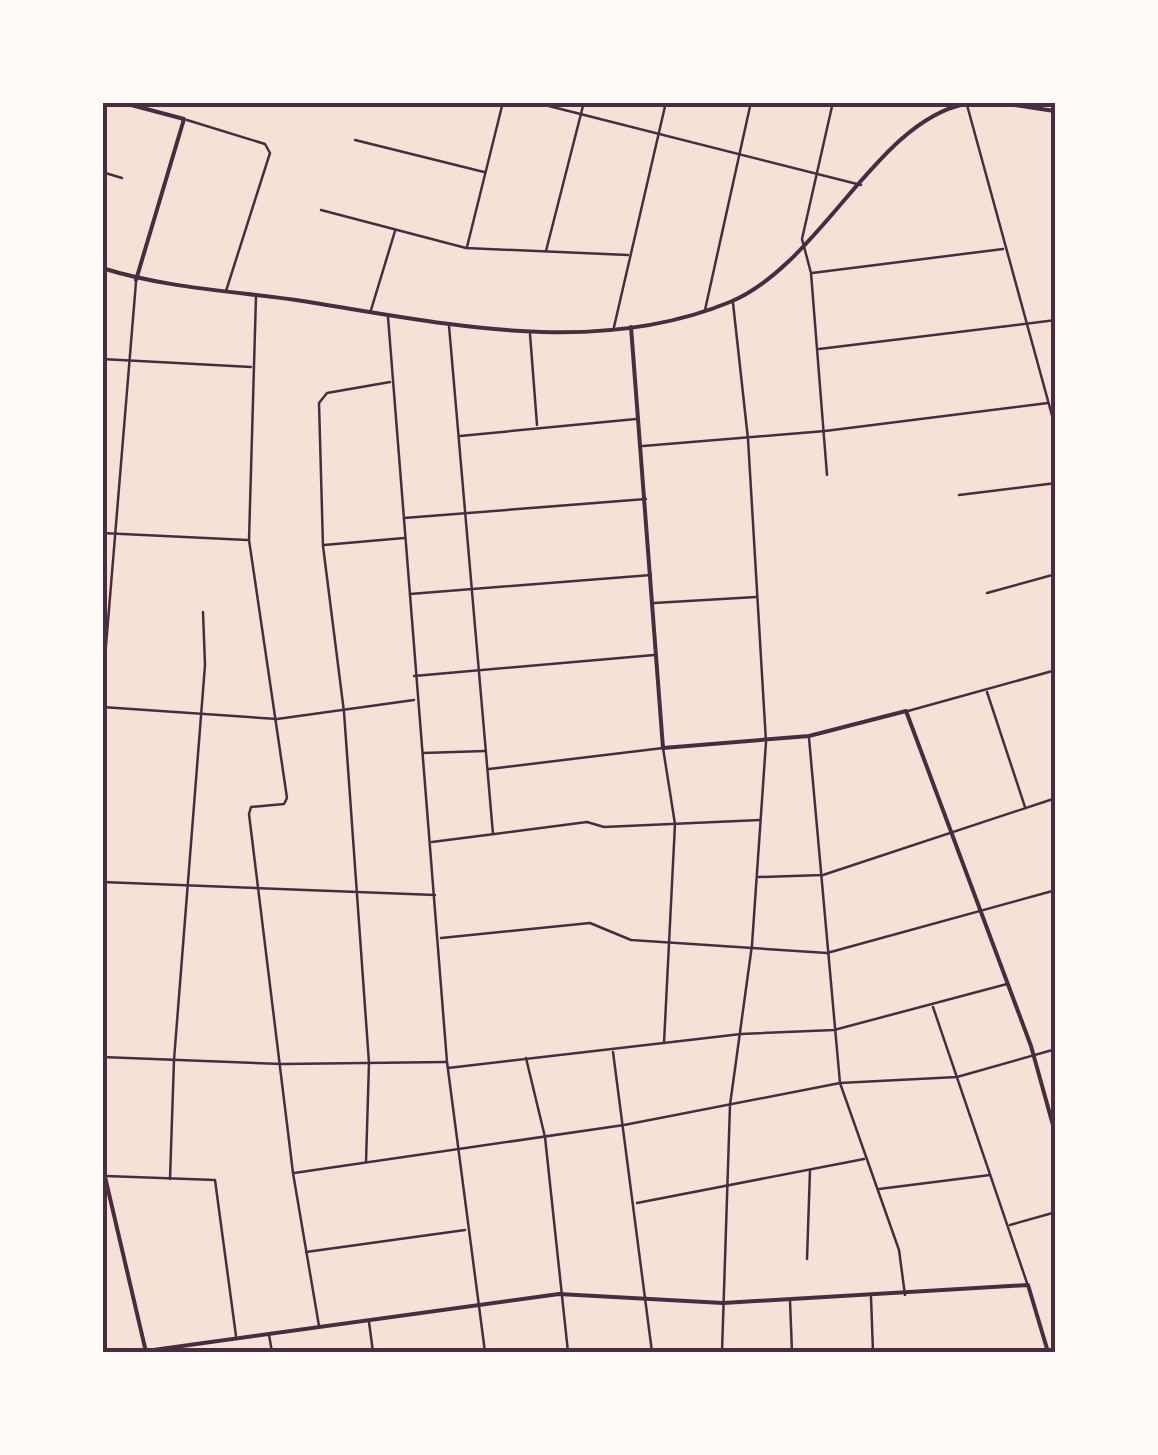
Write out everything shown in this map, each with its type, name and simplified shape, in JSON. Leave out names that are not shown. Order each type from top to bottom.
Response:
[{"type":"street","points":[[120,102],[264,144],[270,153],[226,292]]},
{"type":"street","points":[[466,248],[502,102]]},
{"type":"street","points":[[533,102],[861,185]]},
{"type":"street","points":[[546,252],[584,102]]},
{"type":"street","points":[[614,329],[666,102]]},
{"type":"street","points":[[704,310],[751,102]]},
{"type":"street","points":[[827,475],[811,273],[802,249],[833,102]]},
{"type":"street","points":[[102,268],[136,280],[448,324],[530,332],[631,327],[733,301],[773,275],[903,139],[934,114],[966,103],[1055,111],[1055,102]]},
{"type":"street","points":[[966,103],[1056,430]]},
{"type":"street","points":[[102,694],[136,280],[184,119]]},
{"type":"street","points":[[354,140],[485,172]]},
{"type":"street","points":[[102,172],[122,178]]},
{"type":"street","points":[[322,210],[466,248],[628,255]]},
{"type":"street","points":[[370,312],[396,230]]},
{"type":"street","points":[[811,273],[1004,249]]},
{"type":"street","points":[[256,295],[248,540],[287,800],[249,810],[294,1173],[319,1326]]},
{"type":"street","points":[[722,1352],[730,1105],[752,945],[766,742],[748,439],[733,301]]},
{"type":"street","points":[[388,315],[447,1062],[485,1352]]},
{"type":"street","points":[[818,349],[1026,327],[1056,320]]},
{"type":"street","points":[[448,324],[493,834]]},
{"type":"street","points":[[631,327],[663,748],[674,824],[664,1043]]},
{"type":"street","points":[[530,332],[537,428]]},
{"type":"street","points":[[102,358],[253,368]]},
{"type":"street","points":[[366,1162],[369,1063],[344,712],[323,546],[321,399],[327,393],[392,382]]},
{"type":"street","points":[[642,446],[825,431],[1048,403]]},
{"type":"street","points":[[458,436],[639,418]]},
{"type":"street","points":[[959,495],[1056,483]]},
{"type":"street","points":[[403,518],[646,499]]},
{"type":"street","points":[[102,533],[248,540]]},
{"type":"street","points":[[323,546],[404,538]]},
{"type":"street","points":[[987,593],[1056,574]]},
{"type":"street","points":[[408,594],[651,575]]},
{"type":"street","points":[[653,603],[758,596]]},
{"type":"street","points":[[170,1178],[174,1060],[202,713],[204,612]]},
{"type":"street","points":[[414,676],[656,655]]},
{"type":"street","points":[[488,769],[808,736],[1056,670]]},
{"type":"street","points":[[987,690],[1026,808]]},
{"type":"street","points":[[102,706],[277,718],[344,712],[417,699]]},
{"type":"street","points":[[906,711],[982,910],[1033,1055],[1056,1136]]},
{"type":"street","points":[[808,736],[840,1083],[903,1263],[905,1294]]},
{"type":"street","points":[[422,752],[486,752]]},
{"type":"street","points":[[758,877],[822,876],[1056,798]]},
{"type":"street","points":[[430,842],[587,822],[604,828],[760,820]]},
{"type":"street","points":[[102,882],[435,895]]},
{"type":"street","points":[[438,939],[590,923],[631,940],[752,945],[827,953],[1055,890]]},
{"type":"street","points":[[448,1068],[741,1034],[834,1030],[1008,984]]},
{"type":"street","points":[[933,1005],[1048,1352]]},
{"type":"street","points":[[294,1173],[624,1125],[840,1083],[957,1077],[1056,1048]]},
{"type":"street","points":[[612,1050],[652,1352]]},
{"type":"street","points":[[102,1057],[282,1064],[447,1062]]},
{"type":"street","points":[[526,1058],[545,1137],[568,1352]]},
{"type":"street","points":[[635,1203],[866,1159]]},
{"type":"street","points":[[102,1164],[146,1352],[559,1294],[723,1303],[1028,1285]]},
{"type":"street","points":[[807,1259],[810,1169]]},
{"type":"street","points":[[878,1189],[991,1175]]},
{"type":"street","points":[[104,1176],[216,1180],[236,1338]]},
{"type":"street","points":[[1008,1226],[1056,1212]]},
{"type":"street","points":[[306,1252],[467,1230]]},
{"type":"street","points":[[871,1297],[873,1352]]},
{"type":"street","points":[[790,1301],[792,1352]]},
{"type":"street","points":[[369,1320],[373,1352]]},
{"type":"street","points":[[269,1334],[272,1352]]}]
